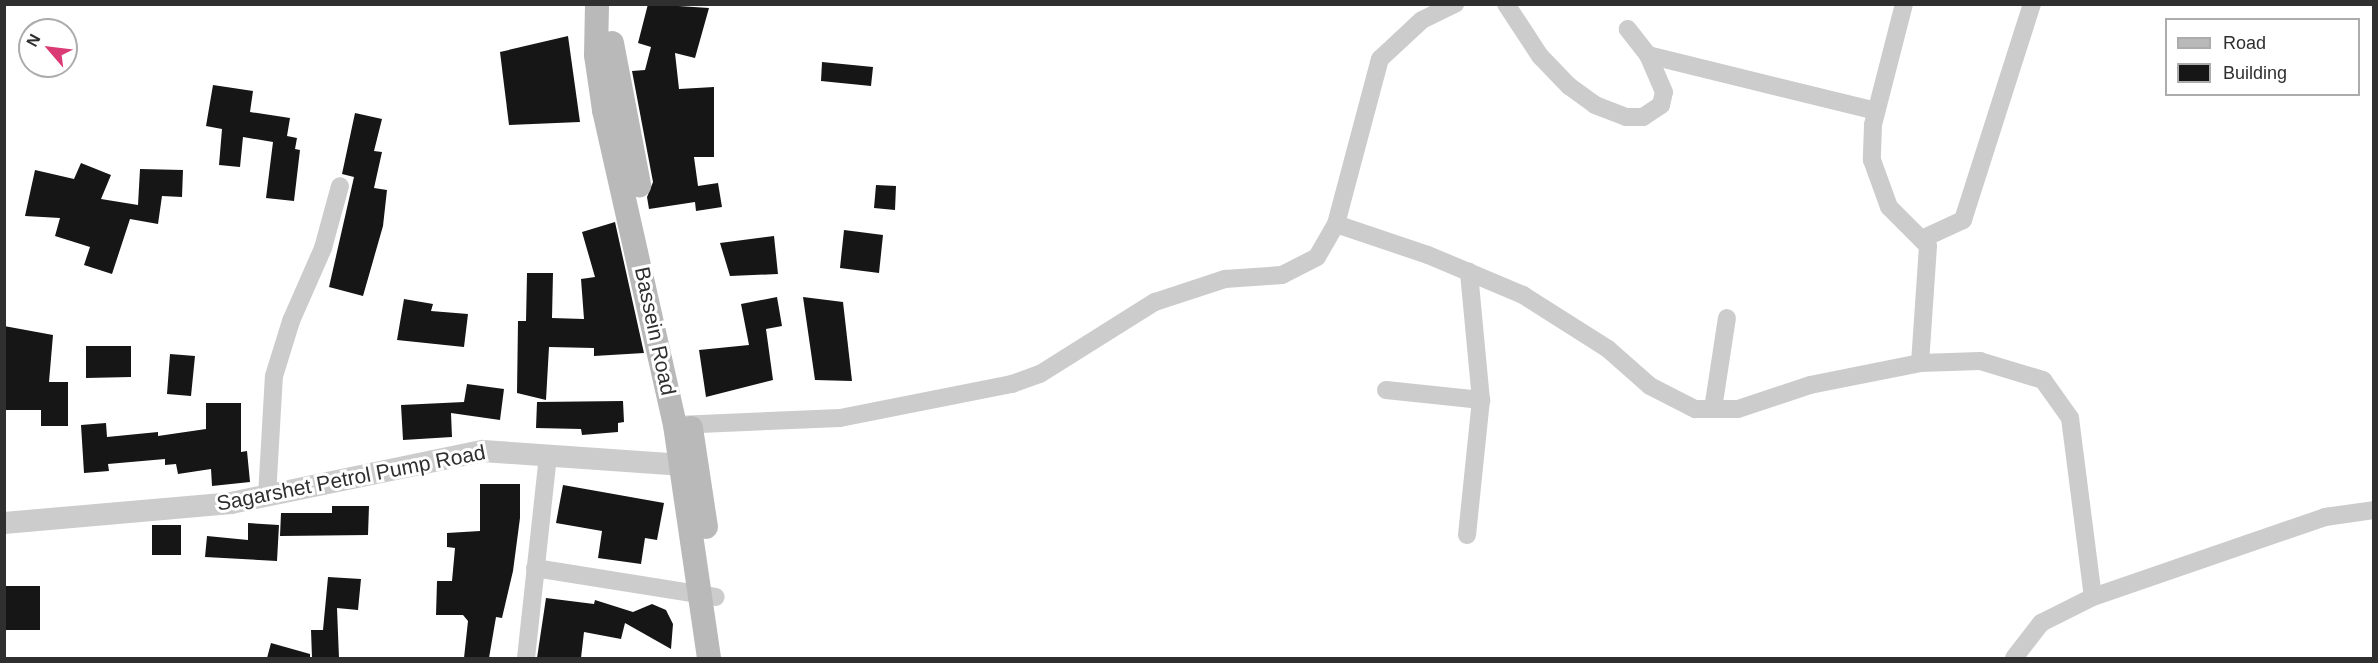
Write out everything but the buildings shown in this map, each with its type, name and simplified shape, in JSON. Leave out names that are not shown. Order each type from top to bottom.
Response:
[{"type":"main road","name":"Bassein Road","points":[[597,4],[596,55],[604,110],[683,425]]},
{"type":"main road","name":"Bassein Road","points":[[612,4],[612,57],[683,425],[708,596],[725,658]]},
{"type":"main road","name":"Bassein Road","points":[[708,596],[709,658]]},
{"type":"street","points":[[683,425],[840,418],[1012,384],[1040,374],[1155,302],[1225,279],[1282,275],[1317,257],[1336,224],[1380,59],[1422,20],[1455,4]]},
{"type":"street","points":[[1506,4],[1540,56],[1569,86],[1595,105],[1626,117],[1643,117],[1661,105],[1664,92],[1648,55],[1628,29]]},
{"type":"street","points":[[1904,4],[1876,111],[1872,160],[1878,184],[1895,216],[1924,238],[1928,261],[1920,363]]},
{"type":"street","points":[[1924,238],[1963,220],[2032,4]]},
{"type":"street","points":[[1648,55],[1876,111]]},
{"type":"street","points":[[267,496],[274,375],[291,321],[323,248],[340,186]]},
{"type":"street","points":[[1336,224],[1469,272],[1523,295],[1608,349],[1650,386],[1695,409],[1738,409],[1810,385],[1920,363],[1980,361],[2008,366],[2054,390],[2070,418],[2093,597]]},
{"type":"street","points":[[1467,536],[1481,400],[1469,272]]},
{"type":"street","points":[[1713,409],[1727,318]]},
{"type":"street","points":[[1386,390],[1481,400]]},
{"type":"street","name":"Sagarshet Petrol Pump Road","points":[[4,523],[267,496],[483,451],[688,466]]},
{"type":"street","points":[[526,658],[548,455]]},
{"type":"street","points":[[2014,658],[2041,623],[2093,597],[2325,517],[2373,510]]},
{"type":"street","points":[[535,568],[708,596]]}]
